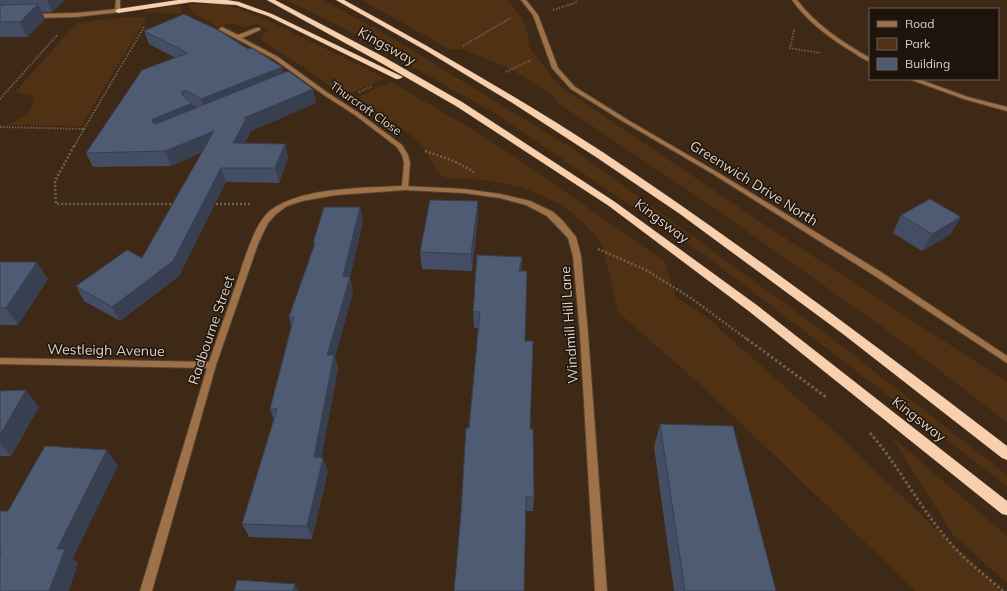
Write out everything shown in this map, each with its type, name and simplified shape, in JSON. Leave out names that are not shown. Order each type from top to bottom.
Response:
[{"type":"highway","points":[[118,11],[146,0]]},
{"type":"highway","points":[[118,11],[192,0],[237,3],[270,15],[459,104]]},
{"type":"highway","name":"Kingsway","points":[[270,0],[379,58],[459,104],[612,204],[754,309],[1007,509]]},
{"type":"highway","name":"Kingsway","points":[[339,0],[419,43],[519,102],[643,184],[780,280],[1007,454]]},
{"type":"street","points":[[29,16],[76,15],[118,11],[118,0]]},
{"type":"street","name":"Greenwich Drive North","points":[[523,0],[536,15],[547,52],[555,68],[562,78],[588,98],[715,173],[878,274],[1007,360]]},
{"type":"street","points":[[794,0],[805,13],[822,28],[869,59]]},
{"type":"street","name":"Thurcroft Close","points":[[222,29],[276,58],[357,114],[400,146],[407,163],[405,188]]},
{"type":"street","points":[[239,37],[258,29]]},
{"type":"street","points":[[296,80],[303,77]]},
{"type":"street","points":[[915,80],[966,98],[1007,109]]},
{"type":"street","name":"Windmill Hill Lane","points":[[405,188],[464,191],[528,203],[550,214],[559,222],[572,238],[578,256],[601,591]]},
{"type":"street","name":"Radbourne Street","points":[[146,591],[212,365],[254,244],[262,226],[273,212],[288,204],[311,196],[405,188]]},
{"type":"street","name":"Westleigh Avenue","points":[[0,361],[212,365]]},
{"type":"path","points":[[536,15],[575,3],[578,0]]},
{"type":"path","points":[[0,99],[76,15]]},
{"type":"path","points":[[148,21],[55,181],[56,204],[180,204]]},
{"type":"path","points":[[485,82],[547,52]]},
{"type":"path","points":[[0,127],[84,129]]},
{"type":"path","points":[[400,146],[433,153],[458,162],[478,175],[507,198]]},
{"type":"path","points":[[210,204],[288,204]]},
{"type":"path","points":[[572,238],[646,270],[692,298],[827,398]]},
{"type":"path","points":[[869,431],[889,455],[920,505],[948,541],[1003,591]]},
{"type":"green space","points":[[287,0],[323,0],[392,38],[573,149],[825,333],[1007,475],[1007,486],[706,256],[494,113],[357,35]]},
{"type":"green space","points":[[362,0],[507,0],[523,19],[530,48],[555,81],[565,90],[765,225],[1007,382],[1007,422],[884,328],[710,205],[558,103],[551,94],[511,69],[462,49],[451,50]]},
{"type":"green space","points":[[188,4],[224,4],[261,17],[385,78],[344,96],[296,62],[263,42],[261,39],[264,33],[268,30],[257,24],[243,27],[230,23],[218,27],[193,13]]},
{"type":"green space","points":[[180,5],[183,14],[141,12]]},
{"type":"green space","points":[[129,17],[147,17],[81,126],[6,125],[27,114],[34,102],[32,96],[15,92],[77,23]]},
{"type":"green space","points":[[391,82],[475,131],[514,156],[664,261],[675,296],[703,314],[835,432],[1000,591],[916,591],[704,388],[618,312],[603,247],[592,232],[580,220],[566,209],[535,192],[500,183],[482,180],[456,179],[443,176],[433,166],[426,151],[416,140],[357,97]]},
{"type":"green space","points":[[891,436],[1007,536],[1007,583],[953,535]]},
{"type":"building","points":[[38,4],[20,22],[0,22],[0,5]]},
{"type":"building","points":[[184,14],[218,30],[248,49],[252,48],[282,67],[201,99],[188,91],[182,91],[182,95],[192,103],[153,119],[152,122],[154,124],[288,71],[313,89],[244,118],[246,119],[233,143],[285,144],[275,168],[221,168],[173,261],[112,307],[76,286],[127,250],[142,258],[214,131],[165,151],[86,153],[142,70],[188,53],[144,31]]},
{"type":"building","points":[[930,199],[961,217],[932,234],[901,215]]},
{"type":"building","points":[[430,200],[478,201],[471,254],[420,252]]},
{"type":"building","points":[[324,207],[360,207],[343,276],[350,277],[327,355],[334,355],[314,457],[323,458],[307,526],[242,524],[277,409],[270,409],[294,317],[289,317],[315,243],[313,243]]},
{"type":"building","points":[[477,255],[522,257],[519,271],[527,271],[525,341],[533,341],[530,429],[533,429],[534,497],[526,497],[524,591],[454,591],[461,513],[466,428],[469,428],[480,312],[473,312]]},
{"type":"building","points":[[0,262],[37,262],[6,308],[0,308]]},
{"type":"building","points":[[26,390],[0,435],[0,391]]},
{"type":"building","points":[[660,424],[733,426],[776,591],[685,591]]},
{"type":"building","points":[[45,446],[107,450],[57,549],[65,549],[49,591],[0,591],[0,511],[8,511]]},
{"type":"building","points":[[237,580],[295,584],[293,591],[234,591]]}]
